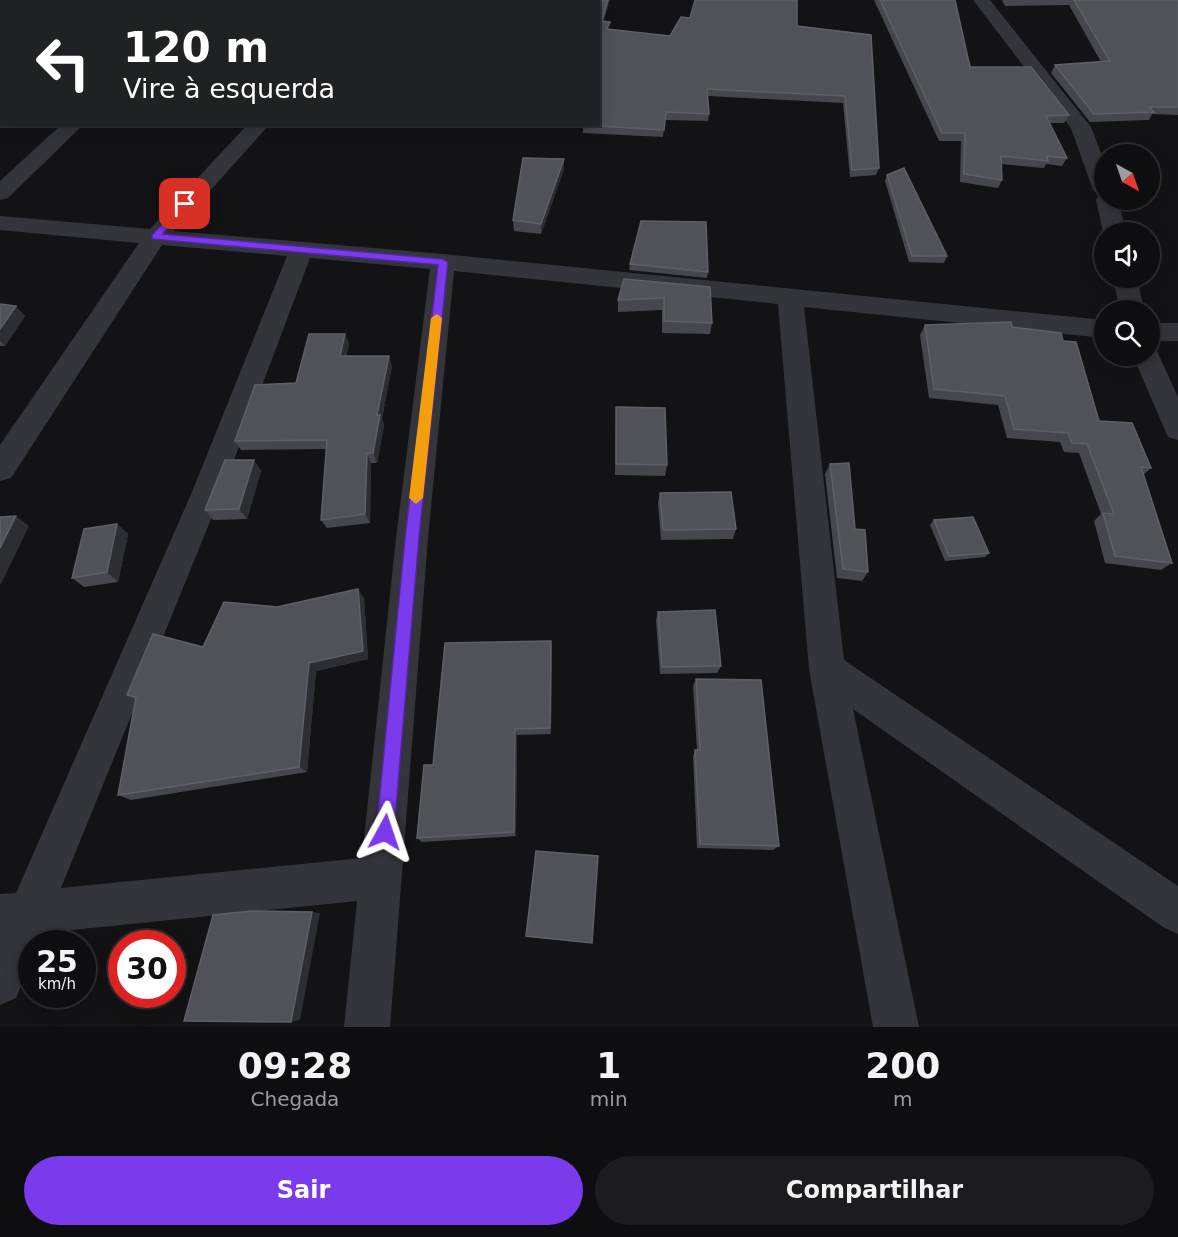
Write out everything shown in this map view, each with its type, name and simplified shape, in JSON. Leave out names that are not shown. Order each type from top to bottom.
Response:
[{"type":"street","points":[[981,0],[1023,49],[1081,127],[1094,163]]},
{"type":"street","points":[[0,193],[72,126]]},
{"type":"street","points":[[0,469],[155,237],[258,126]]},
{"type":"street","points":[[0,223],[443,262],[1094,327]]},
{"type":"street","points":[[0,982],[14,915],[207,492],[301,250]]},
{"type":"street","points":[[367,1027],[412,538],[443,262]]},
{"type":"street","points":[[790,298],[828,669],[896,1027]]},
{"type":"street","points":[[1160,332],[1178,332]]},
{"type":"street","points":[[1150,366],[1178,429]]},
{"type":"street","points":[[828,669],[1178,912]]},
{"type":"street","points":[[14,915],[381,877]]},
{"type":"building","points":[[600,0],[608,0],[602,21],[610,22],[607,29],[670,36],[681,17],[690,18],[695,0],[797,0],[797,26],[871,35],[879,168],[852,170],[845,96],[707,89],[709,114],[666,112],[664,130],[599,126]]},
{"type":"building","points":[[880,0],[955,0],[970,67],[1031,67],[1069,115],[1046,116],[1067,158],[1047,156],[1048,161],[1001,156],[1002,180],[964,174],[965,133],[942,133]]},
{"type":"building","points":[[1074,0],[1178,1],[1178,107],[1149,107],[1154,112],[1094,114],[1055,65],[1110,61]]},
{"type":"building","points":[[523,158],[564,159],[541,224],[513,220]]},
{"type":"building","points":[[904,168],[947,256],[912,256],[887,175]]},
{"type":"building","points":[[641,221],[706,222],[708,272],[630,264]]},
{"type":"building","points":[[624,279],[710,287],[712,323],[664,321],[664,298],[618,300]]},
{"type":"building","points":[[0,304],[16,306],[0,329]]},
{"type":"building","points":[[1011,322],[1012,327],[1061,333],[1063,341],[1076,342],[1099,421],[1132,423],[1151,468],[1141,467],[1172,563],[1115,556],[1103,513],[1114,514],[1087,444],[1072,443],[1068,433],[1014,429],[1005,396],[934,389],[925,325]]},
{"type":"building","points":[[309,334],[345,334],[340,356],[389,356],[377,415],[380,415],[373,453],[367,453],[365,514],[321,520],[327,440],[235,441],[255,385],[296,383]]},
{"type":"building","points":[[616,407],[665,408],[667,465],[616,464]]},
{"type":"building","points":[[225,460],[254,460],[239,509],[205,510]]},
{"type":"building","points":[[849,463],[855,529],[865,530],[868,572],[843,569],[830,464]]},
{"type":"building","points":[[731,492],[736,529],[663,530],[660,493]]},
{"type":"building","points":[[16,516],[0,548],[0,517]]},
{"type":"building","points":[[973,517],[989,553],[949,556],[934,520]]},
{"type":"building","points":[[117,524],[107,572],[72,578],[84,529]]},
{"type":"building","points":[[358,589],[363,651],[309,663],[299,767],[118,795],[136,697],[127,695],[153,634],[203,647],[224,602],[277,607]]},
{"type":"building","points":[[715,610],[721,666],[662,667],[658,612]]},
{"type":"building","points":[[551,641],[550,728],[515,729],[514,832],[417,838],[424,765],[433,765],[445,643]]},
{"type":"building","points":[[696,679],[761,680],[779,846],[700,844],[695,750],[700,750]]},
{"type":"building","points":[[536,851],[598,856],[592,943],[526,936]]},
{"type":"building","points":[[252,911],[312,912],[291,1022],[184,1021],[213,915]]},
{"type":"slow traffic","points":[[416,498],[437,318]]},
{"type":"route","points":[[185,204],[155,237],[443,262],[412,538],[385,832]]}]
